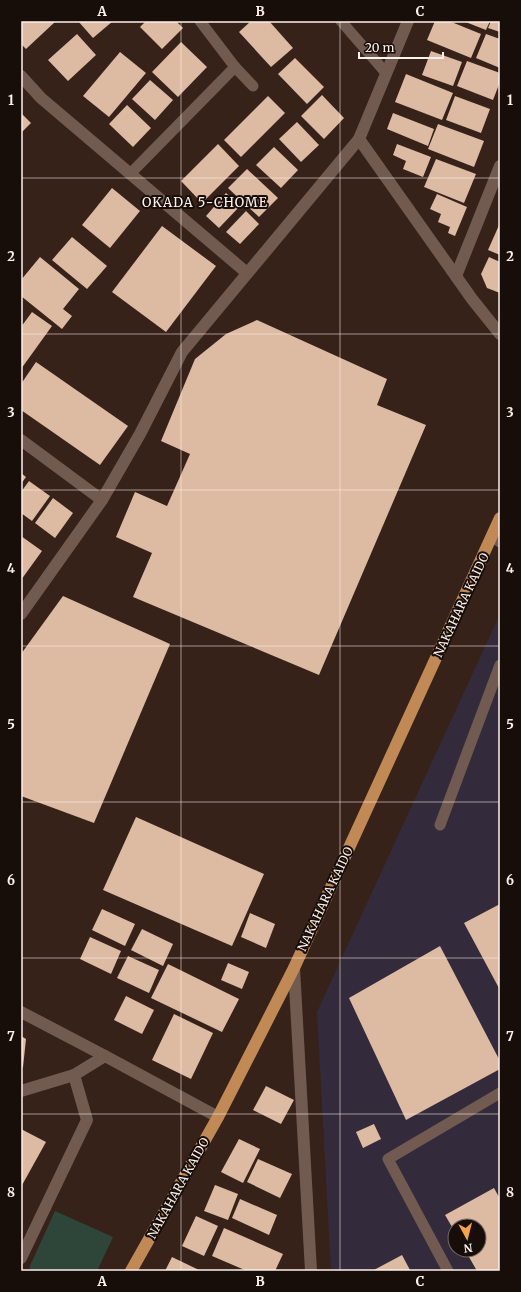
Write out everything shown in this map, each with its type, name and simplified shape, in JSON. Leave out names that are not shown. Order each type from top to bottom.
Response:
[{"type":"main road","name":"NAKAHARA KAIDO","points":[[131,1271],[218,1117],[294,968],[496,539],[500,518]]},
{"type":"street","points":[[21,614],[102,500],[140,434],[182,352],[247,272],[359,140],[408,21]]},
{"type":"street","points":[[21,76],[41,98],[247,272]]},
{"type":"street","points":[[359,140],[456,276],[500,334]]},
{"type":"street","points":[[456,276],[500,166]]},
{"type":"street","points":[[21,440],[102,500]]},
{"type":"street","points":[[294,968],[311,1271]]},
{"type":"street","points":[[21,1012],[218,1117]]},
{"type":"street","points":[[21,1090],[74,1075],[105,1056]]},
{"type":"street","points":[[21,1258],[87,1120],[74,1075]]},
{"type":"lane","points":[[200,21],[235,67],[253,86]]},
{"type":"lane","points":[[341,21],[386,73]]},
{"type":"lane","points":[[130,174],[235,67]]},
{"type":"lane","points":[[440,825],[500,665]]},
{"type":"lane","points":[[448,1271],[388,1160],[500,1093]]},
{"type":"shaded area","points":[[500,614],[500,1271],[331,1271],[317,1012]]},
{"type":"green space","points":[[55,1211],[113,1237],[97,1271],[35,1271],[29,1268]]},
{"type":"building","points":[[21,21],[56,21],[26,49],[21,44]]},
{"type":"building","points":[[78,21],[113,21],[93,38]]},
{"type":"building","points":[[146,21],[176,21],[183,28],[162,49],[140,27]]},
{"type":"building","points":[[251,21],[269,21],[293,48],[271,67],[239,32]]},
{"type":"building","points":[[435,21],[449,21],[481,34],[471,58],[427,40]]},
{"type":"building","points":[[463,21],[490,21],[486,30]]},
{"type":"building","points":[[491,21],[500,21],[500,32],[488,28]]},
{"type":"building","points":[[77,34],[96,55],[68,81],[48,60]]},
{"type":"building","points":[[486,34],[500,39],[500,68],[476,58]]},
{"type":"building","points":[[181,42],[207,67],[178,97],[152,72]]},
{"type":"building","points":[[431,51],[462,62],[453,86],[422,75]]},
{"type":"building","points":[[120,52],[146,73],[109,117],[83,96]]},
{"type":"building","points":[[295,58],[324,87],[307,104],[278,74]]},
{"type":"building","points":[[467,61],[500,73],[500,82],[493,100],[457,86]]},
{"type":"building","points":[[406,74],[453,93],[442,120],[395,102]]},
{"type":"building","points":[[150,80],[173,100],[155,120],[132,99]]},
{"type":"building","points":[[322,95],[344,118],[324,139],[301,116]]},
{"type":"building","points":[[268,96],[285,113],[241,157],[224,140]]},
{"type":"building","points":[[455,96],[490,109],[481,133],[446,120]]},
{"type":"building","points":[[127,105],[151,128],[133,147],[109,124]]},
{"type":"building","points":[[21,113],[31,123],[21,133]]},
{"type":"building","points":[[393,113],[434,129],[428,146],[387,129]]},
{"type":"building","points":[[297,122],[319,145],[301,162],[279,139]]},
{"type":"building","points":[[438,124],[484,141],[474,167],[428,149]]},
{"type":"building","points":[[218,144],[239,166],[202,203],[181,181]]},
{"type":"building","points":[[397,144],[431,157],[423,177],[403,169],[406,161],[393,155]]},
{"type":"building","points":[[274,147],[298,170],[281,188],[256,165]]},
{"type":"building","points":[[436,159],[476,174],[464,203],[424,187]]},
{"type":"building","points":[[247,169],[278,198],[259,217],[228,188]]},
{"type":"building","points":[[112,188],[140,211],[110,248],[82,225]]},
{"type":"building","points":[[226,193],[240,206],[219,228],[206,216]]},
{"type":"building","points":[[437,194],[467,207],[455,236],[448,233],[450,227],[438,222],[441,214],[430,209]]},
{"type":"building","points":[[246,211],[259,224],[240,244],[226,232]]},
{"type":"building","points":[[500,223],[500,255],[488,250]]},
{"type":"building","points":[[162,226],[216,266],[166,332],[112,292]]},
{"type":"building","points":[[72,237],[107,266],[87,289],[52,260]]},
{"type":"building","points":[[40,257],[79,289],[63,309],[72,316],[62,329],[21,296],[21,280]]},
{"type":"building","points":[[489,257],[500,262],[500,293],[487,288],[481,274]]},
{"type":"building","points":[[32,312],[52,326],[21,369],[21,327]]},
{"type":"building","points":[[257,320],[387,379],[377,405],[426,425],[319,675],[133,597],[152,553],[116,537],[135,492],[167,506],[190,454],[161,441],[195,359],[226,334]]},
{"type":"building","points":[[36,362],[128,426],[100,465],[21,410],[21,384]]},
{"type":"building","points":[[21,473],[26,477],[21,484]]},
{"type":"building","points":[[29,481],[50,496],[32,521],[21,513],[21,492]]},
{"type":"building","points":[[53,498],[73,513],[55,538],[35,523]]},
{"type":"building","points":[[21,536],[42,551],[21,580]]},
{"type":"building","points":[[63,596],[170,644],[94,823],[21,796],[21,654]]},
{"type":"building","points":[[136,817],[264,874],[232,946],[103,890]]},
{"type":"building","points":[[500,904],[500,990],[464,923]]},
{"type":"building","points":[[102,909],[135,924],[125,946],[92,930]]},
{"type":"building","points":[[250,913],[275,924],[266,948],[241,937]]},
{"type":"building","points":[[142,929],[173,944],[163,966],[131,950]]},
{"type":"building","points":[[90,937],[121,951],[111,974],[80,959]]},
{"type":"building","points":[[440,946],[500,1061],[500,1069],[406,1120],[349,998]]},
{"type":"building","points":[[128,956],[159,970],[149,993],[117,978]]},
{"type":"building","points":[[228,963],[249,972],[242,989],[221,980]]},
{"type":"building","points":[[168,964],[239,999],[222,1032],[151,998]]},
{"type":"building","points":[[126,996],[154,1010],[142,1034],[114,1020]]},
{"type":"building","points":[[174,1014],[213,1033],[191,1079],[152,1060]]},
{"type":"building","points":[[21,1036],[26,1039],[23,1067],[21,1068]]},
{"type":"building","points":[[266,1086],[294,1100],[281,1124],[253,1110]]},
{"type":"building","points":[[374,1124],[381,1139],[363,1148],[356,1132]]},
{"type":"building","points":[[21,1129],[46,1142],[21,1187]]},
{"type":"building","points":[[239,1139],[260,1149],[243,1183],[221,1172]]},
{"type":"building","points":[[258,1159],[292,1174],[280,1198],[247,1182]]},
{"type":"building","points":[[215,1185],[238,1194],[228,1220],[204,1211]]},
{"type":"building","points":[[494,1188],[500,1199],[500,1271],[477,1271],[470,1258],[487,1258],[487,1218],[447,1218],[445,1215]]},
{"type":"building","points":[[240,1199],[277,1215],[269,1235],[232,1218]]},
{"type":"building","points":[[196,1216],[218,1226],[204,1256],[182,1246]]},
{"type":"building","points":[[224,1228],[283,1254],[275,1271],[247,1271],[212,1256]]},
{"type":"building","points":[[402,1255],[410,1270],[372,1271]]},
{"type":"building","points":[[172,1257],[199,1270],[165,1271]]},
{"type":"district","name":"OKADA 5-CHOME","points":[[205,202]]}]
